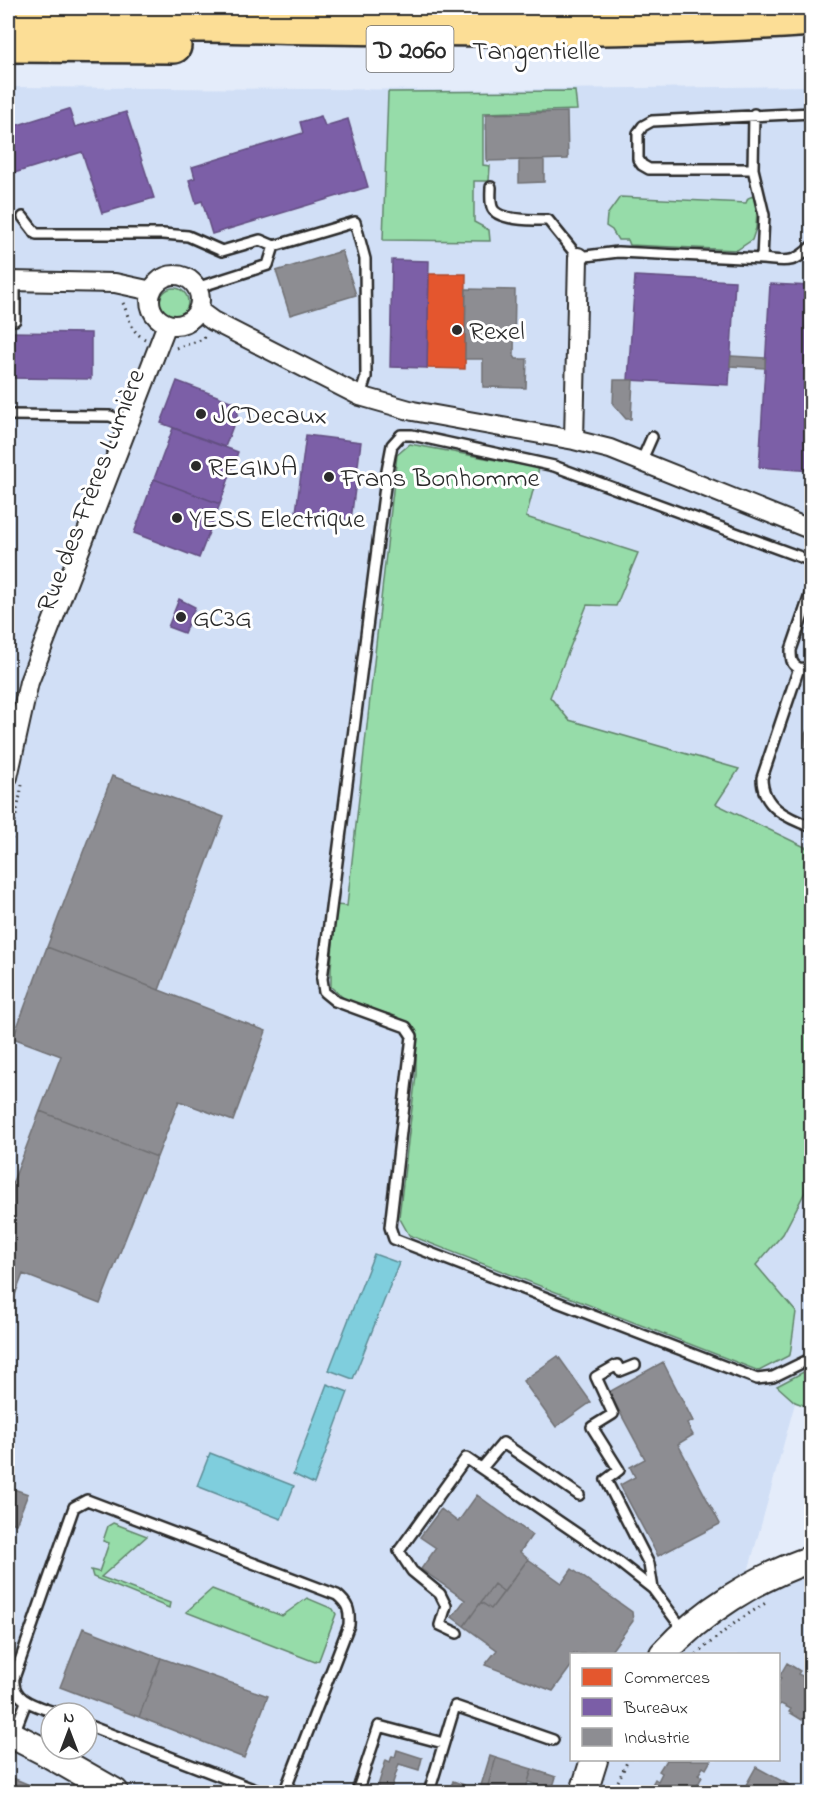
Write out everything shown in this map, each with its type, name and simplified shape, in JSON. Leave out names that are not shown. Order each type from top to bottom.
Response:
[{"type":"highway","name":"Tangentielle","points":[[8,22],[600,28],[812,20]]},
{"type":"highway","name":"Tangentielle","points":[[8,45],[613,51],[812,43]]},
{"type":"main road","points":[[666,1653],[690,1644],[706,1615],[786,1568],[812,1559]]},
{"type":"main road","points":[[10,1734],[115,1792]]},
{"type":"main road","points":[[584,1792],[594,1761]]},
{"type":"street","points":[[574,440],[578,257]]},
{"type":"street","points":[[169,276],[185,277],[196,288],[200,302],[198,310],[185,323],[167,324],[154,314],[150,299],[152,291],[161,280],[169,276]]},
{"type":"street","points":[[11,281],[115,283],[152,291]]},
{"type":"street","points":[[198,310],[213,321],[360,396],[413,411],[574,440],[610,449],[812,530]]},
{"type":"street","name":"Rue des Frères Lumière","points":[[16,776],[29,682],[167,324]]},
{"type":"lane","points":[[753,169],[649,169],[638,159],[638,133],[643,126],[652,121],[754,114],[812,113]]},
{"type":"lane","points":[[754,114],[753,169],[764,214],[762,259]]},
{"type":"lane","points":[[491,187],[491,207],[495,212],[526,220],[548,220],[578,257],[618,252],[792,261],[802,256],[812,246]]},
{"type":"lane","points":[[23,217],[36,234],[188,236],[222,251],[260,240],[274,246],[355,222],[365,259],[366,377],[360,396]]},
{"type":"lane","points":[[196,288],[268,265],[274,246]]},
{"type":"lane","points":[[8,320],[15,320],[11,281]]},
{"type":"lane","points":[[8,415],[110,416],[128,423]]},
{"type":"lane","points":[[810,561],[554,466],[412,435],[401,435],[392,445],[387,471],[322,979],[324,992],[335,1001],[406,1027],[412,1036],[390,1227],[394,1239],[757,1379],[773,1377],[812,1358]]},
{"type":"lane","points":[[641,462],[652,437]]},
{"type":"lane","points":[[812,589],[790,659],[795,667],[812,669]]},
{"type":"lane","points":[[799,668],[763,769],[762,788],[773,807],[783,815],[812,826]]},
{"type":"lane","points":[[635,1365],[620,1371],[617,1365],[596,1377],[613,1414],[592,1427],[619,1470],[606,1480],[650,1564],[653,1589]]},
{"type":"lane","points":[[482,1468],[503,1443],[579,1495]]},
{"type":"lane","points":[[457,1633],[440,1625],[446,1606],[440,1594],[412,1571],[399,1551],[466,1458],[620,1563],[653,1589],[690,1644]]},
{"type":"lane","points":[[39,1707],[26,1702],[20,1696],[13,1685],[14,1678],[74,1507],[87,1500],[337,1595],[346,1602],[350,1612],[349,1625],[286,1788],[282,1792]]},
{"type":"lane","points":[[10,1734],[26,1702]]},
{"type":"lane","points":[[429,1792],[455,1706],[553,1740]]},
{"type":"lane","points":[[357,1792],[379,1726],[443,1743]]},
{"type":"lane","points":[[99,1730],[261,1792]]},
{"type":"path","name":"Rue des Frères Lumière","points":[[113,301],[124,303],[129,322],[138,336],[148,341]]},
{"type":"path","name":"Rue des Frères Lumière","points":[[172,349],[204,339]]},
{"type":"path","points":[[8,857],[16,776]]},
{"type":"path","points":[[690,1644],[736,1622],[774,1598]]},
{"type":"path","points":[[613,1792],[628,1761]]},
{"type":"shaded area","points":[[811,86],[812,1408],[795,1403],[748,1572],[811,1564],[811,1792],[8,1792],[8,87],[452,90]]},
{"type":"green space","points":[[575,91],[577,110],[483,113],[483,165],[490,166],[489,181],[474,181],[474,222],[489,230],[490,241],[383,240],[388,92]]},
{"type":"green space","points":[[753,196],[757,208],[756,228],[752,240],[737,250],[630,245],[628,240],[618,240],[612,230],[606,226],[607,215],[620,197],[746,203],[748,198]]},
{"type":"green space","points":[[174,288],[184,292],[188,302],[184,312],[174,316],[164,312],[160,302],[164,292]]},
{"type":"green space","points":[[410,444],[539,468],[526,517],[638,553],[616,606],[587,605],[550,697],[569,720],[739,769],[716,804],[811,850],[811,1155],[807,1161],[805,1192],[783,1234],[756,1265],[796,1312],[790,1355],[759,1371],[409,1235],[399,1217],[416,1075],[416,1030],[395,1016],[348,1002],[331,987],[331,968],[336,905],[347,906],[397,455]]},
{"type":"green space","points":[[811,1368],[811,1408],[795,1402],[777,1386]]},
{"type":"green space","points":[[113,1523],[147,1536],[101,1577],[170,1603],[169,1608],[93,1577],[91,1570],[99,1572],[109,1543],[103,1541],[108,1526]]},
{"type":"green space","points":[[212,1589],[282,1616],[307,1598],[333,1609],[336,1614],[319,1660],[315,1662],[186,1612]]},
{"type":"water","points":[[374,1254],[399,1263],[353,1379],[329,1370]]},
{"type":"water","points":[[327,1384],[348,1392],[314,1484],[293,1474]]},
{"type":"water","points":[[210,1453],[294,1486],[281,1519],[197,1486]]},
{"type":"building: Commerces","points":[[429,274],[466,274],[465,369],[427,368]]},
{"type":"building: Bureaux","points":[[69,109],[75,127],[126,112],[154,198],[102,213],[82,152],[8,175],[8,128]]},
{"type":"building: Bureaux","points":[[321,116],[325,126],[348,119],[368,187],[212,234],[202,201],[196,203],[189,180],[195,178],[192,167],[303,133],[300,122]]},
{"type":"building: Bureaux","points":[[392,260],[429,261],[427,368],[390,367]]},
{"type":"building: Bureaux","points":[[635,276],[735,281],[729,385],[628,380]]},
{"type":"building: Bureaux","points":[[770,284],[812,286],[812,471],[759,467]]},
{"type":"building: Bureaux","points":[[8,332],[91,333],[91,379],[8,378]]},
{"type":"building: Bureaux","name":"JCDecaux","points":[[177,381],[241,405],[225,447],[161,423]]},
{"type":"building: Bureaux","name":"REGINA","points":[[173,428],[238,452],[220,504],[154,479]]},
{"type":"building: Bureaux","name":"Frans Bonhomme","points":[[306,435],[361,442],[351,520],[296,512]]},
{"type":"building: Bureaux","name":"YESS Electrique","points":[[154,479],[220,504],[199,558],[134,533]]},
{"type":"building: Bureaux","name":"GC3G","points":[[179,599],[195,607],[184,633],[168,627]]},
{"type":"building: Industrie","points":[[567,112],[568,159],[487,161],[486,114]]},
{"type":"building: Industrie","points":[[519,160],[544,160],[544,182],[519,183]]},
{"type":"building: Industrie","points":[[342,251],[356,295],[290,315],[276,271]]},
{"type":"building: Industrie","points":[[466,289],[515,290],[514,356],[516,359],[527,359],[526,388],[483,387],[483,359],[465,359]]},
{"type":"building: Industrie","points":[[731,356],[765,358],[765,368],[730,366]]},
{"type":"building: Industrie","points":[[614,380],[633,380],[631,419],[626,419],[613,404]]},
{"type":"building: Industrie","points":[[812,722],[812,759],[807,753],[805,734]]},
{"type":"building: Industrie","points":[[112,776],[224,817],[159,990],[47,947]]},
{"type":"building: Industrie","points":[[47,947],[266,1031],[233,1121],[179,1101],[157,1157],[40,1111],[61,1056],[13,1038]]},
{"type":"building: Industrie","points":[[40,1111],[157,1157],[100,1304],[23,1274],[8,1313],[8,1195]]},
{"type":"building: Industrie","points":[[558,1356],[591,1402],[556,1427],[523,1381]]},
{"type":"building: Industrie","points":[[663,1362],[693,1421],[687,1424],[693,1435],[678,1444],[720,1524],[658,1556],[620,1485],[635,1477],[630,1467],[645,1459],[609,1392]]},
{"type":"building: Industrie","points":[[8,1487],[28,1494],[16,1524],[8,1521]]},
{"type":"building: Industrie","points":[[477,1495],[532,1535],[520,1552],[528,1559],[504,1592],[494,1584],[464,1626],[452,1617],[465,1600],[421,1569],[436,1548],[420,1537],[441,1509],[458,1522]]},
{"type":"building: Industrie","points":[[528,1559],[562,1583],[572,1569],[632,1612],[633,1621],[610,1653],[570,1653],[570,1668],[553,1691],[485,1665],[497,1650],[464,1626],[481,1602],[491,1609]]},
{"type":"building: Industrie","points":[[494,1584],[504,1592],[491,1609],[481,1602]]},
{"type":"building: Industrie","points":[[83,1628],[161,1658],[139,1717],[60,1687]]},
{"type":"building: Industrie","points":[[161,1658],[268,1696],[244,1758],[139,1717]]},
{"type":"building: Industrie","points":[[787,1663],[800,1671],[798,1674],[808,1679],[812,1677],[812,1721],[804,1717],[802,1720],[789,1712],[791,1709],[780,1705],[780,1675]]},
{"type":"building: Industrie","points":[[397,1750],[422,1758],[419,1770],[399,1764],[390,1792],[376,1792],[386,1760],[390,1762]]},
{"type":"building: Industrie","points":[[490,1756],[496,1758],[486,1792],[479,1792]]},
{"type":"building: Industrie","points":[[496,1758],[532,1769],[525,1792],[486,1792]]},
{"type":"building: Industrie","points":[[665,1761],[710,1761],[706,1769],[703,1767],[698,1775],[702,1777],[694,1791],[691,1789],[689,1792],[648,1792],[655,1779],[658,1781],[662,1773],[659,1771]]},
{"type":"building: Industrie","points":[[756,1767],[802,1792],[742,1792]]},
{"type":"building: Industrie","points":[[532,1769],[556,1777],[552,1790],[528,1782]]},
{"type":"building: Industrie","points":[[8,1776],[32,1786],[29,1792],[8,1792]]},
{"type":"building: Industrie","points":[[453,1781],[464,1785],[462,1792],[449,1792]]},
{"type":"place","name":"Rexel","points":[[457,330]]},
{"type":"place","name":"JCDecaux","points":[[201,414]]},
{"type":"place","name":"REGINA","points":[[196,466]]},
{"type":"place","name":"Frans Bonhomme","points":[[329,477]]},
{"type":"place","name":"YESS Electrique","points":[[177,518]]},
{"type":"place","name":"GC3G","points":[[181,617]]}]
